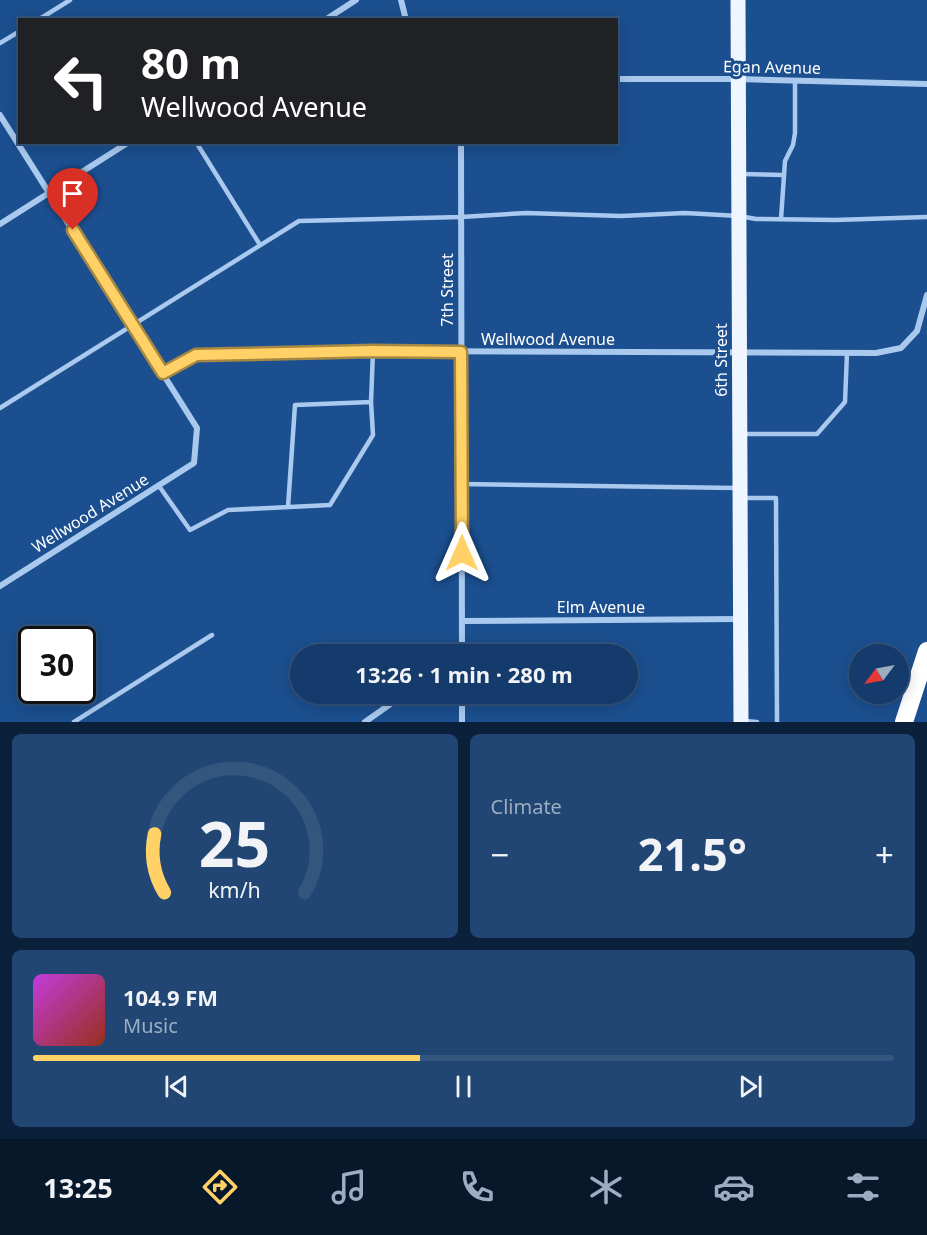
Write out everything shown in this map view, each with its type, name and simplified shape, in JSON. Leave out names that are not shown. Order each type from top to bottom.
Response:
[{"type":"highway","points":[[904,722],[927,651]]},
{"type":"main road","name":"6th Street","points":[[738,0],[740,722]]},
{"type":"street","points":[[328,18],[356,0]]},
{"type":"street","points":[[401,0],[406,18]]},
{"type":"street","name":"Egan Avenue","points":[[618,79],[738,79],[927,84]]},
{"type":"street","points":[[0,115],[18,144]]},
{"type":"street","points":[[18,144],[163,373]]},
{"type":"street","points":[[0,224],[126,144]]},
{"type":"street","name":"7th Street","points":[[460,144],[461,644]]},
{"type":"street","name":"Wellwood Avenue","points":[[0,586],[195,463],[197,428],[163,373],[196,355],[373,351],[876,353],[901,348],[917,330],[927,296]]},
{"type":"street","name":"Elm Avenue","points":[[462,621],[740,619]]},
{"type":"street","points":[[365,722],[391,704]]},
{"type":"street","points":[[462,704],[462,722]]},
{"type":"street","points":[[377,714],[381,722]]},
{"type":"lane","points":[[41,18],[70,0]]},
{"type":"lane","points":[[0,43],[18,32]]},
{"type":"lane","points":[[782,219],[783,174],[795,133],[795,81]]},
{"type":"lane","points":[[197,144],[260,244]]},
{"type":"lane","points":[[739,174],[783,174]]},
{"type":"lane","points":[[0,408],[298,220],[461,217],[526,213],[621,216],[684,213],[756,219],[927,218]]},
{"type":"lane","points":[[159,486],[190,530],[228,510],[330,505],[373,435],[371,402],[373,351]]},
{"type":"lane","points":[[740,434],[817,434],[845,402],[847,352]]},
{"type":"lane","points":[[288,507],[295,405],[371,402]]},
{"type":"lane","points":[[461,484],[740,493],[776,498],[777,722]]},
{"type":"lane","points":[[74,722],[212,635]]},
{"type":"lane","points":[[740,722],[757,722]]},
{"type":"route","points":[[73,230],[163,373],[196,355],[373,351],[461,352],[462,553]]}]
